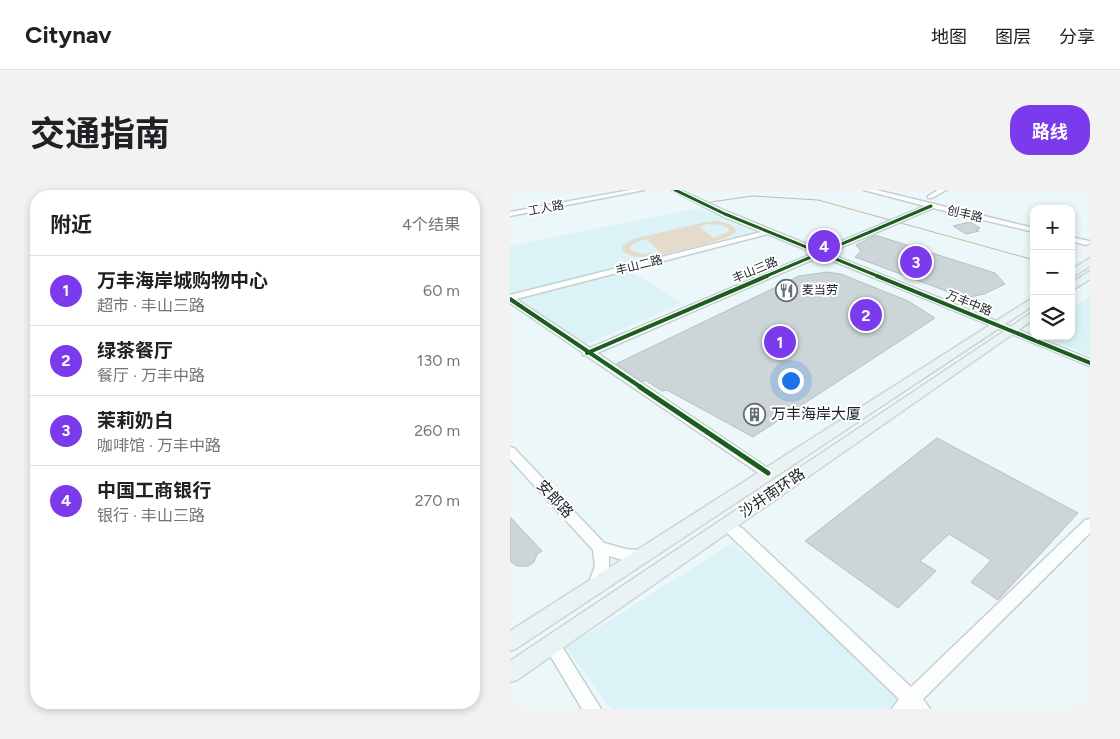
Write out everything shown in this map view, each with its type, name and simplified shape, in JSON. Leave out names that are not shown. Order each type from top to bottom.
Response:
[{"type":"main road","points":[[1075,272],[1090,260]]},
{"type":"main road","points":[[1075,285],[1090,274]]},
{"type":"main road","name":"沙井南环路","points":[[510,673],[726,525],[1003,327],[1030,303]]},
{"type":"main road","name":"沙井南环路","points":[[510,642],[768,473],[1003,327],[1030,316]]},
{"type":"street","name":"工人路","points":[[510,214],[641,190]]},
{"type":"street","name":"万丰中路","points":[[675,190],[725,214],[1090,363]]},
{"type":"street","name":"创丰路","points":[[867,190],[1030,229]]},
{"type":"street","points":[[930,197],[943,190]]},
{"type":"street","name":"丰山三路","points":[[587,353],[931,206]]},
{"type":"street","name":"丰山二路","points":[[510,298],[769,232]]},
{"type":"street","points":[[1075,240],[1086,242]]},
{"type":"street","points":[[510,298],[587,353],[768,473]]},
{"type":"street","name":"安郎路","points":[[510,451],[599,547]]},
{"type":"street","points":[[726,525],[737,532],[911,706],[1090,524]]},
{"type":"street","points":[[599,547],[626,555],[643,555]]},
{"type":"street","points":[[596,585],[603,570],[602,554],[599,547]]},
{"type":"street","points":[[552,645],[592,709]]},
{"type":"shaded area","points":[[699,208],[754,232],[620,265],[683,303],[585,345],[510,294],[510,246]]},
{"type":"shaded area","points":[[716,221],[730,224],[735,228],[736,232],[707,244],[651,256],[634,256],[626,254],[622,250],[623,246],[633,239]],"holes":[[[707,224],[722,225],[728,228],[729,231],[714,238],[699,227]],[[646,239],[660,252],[642,254],[629,249],[634,243]]]},
{"type":"shaded area","points":[[1090,295],[1090,356],[1050,340],[1075,340],[1075,306]]},
{"type":"shaded area","points":[[732,543],[914,709],[611,709],[566,648]]},
{"type":"building","points":[[970,222],[980,228],[976,229],[979,231],[966,234],[953,226]]},
{"type":"building","points":[[875,235],[995,273],[1005,284],[984,294],[965,298],[855,257],[861,251],[856,245]]},
{"type":"building","points":[[827,272],[841,274],[908,301],[935,318],[753,437],[667,390],[662,391],[645,380],[643,382],[616,364],[799,276]]},
{"type":"building","points":[[937,438],[1078,513],[998,600],[971,582],[991,560],[949,534],[920,561],[936,571],[898,608],[805,541]]},
{"type":"building","points":[[510,517],[542,551],[537,554],[534,562],[528,566],[517,566],[510,561]]},
{"type":"waterway","points":[[711,202],[752,196],[818,200],[1030,259]]},
{"type":"cycle path","points":[[675,190],[725,214],[1090,363]]},
{"type":"cycle path","points":[[587,353],[931,206]]},
{"type":"cycle path","points":[[510,299],[768,473]]},
{"type":"place","name":"中国工商银行","points":[[824,246]]},
{"type":"place","name":"茉莉奶白","points":[[916,262]]},
{"type":"place","name":"麦当劳","points":[[786,290]]},
{"type":"place","name":"绿茶餐厅","points":[[866,315]]},
{"type":"place","name":"万丰海岸城购物中心","points":[[780,342]]},
{"type":"place","name":"万丰海岸大厦","points":[[755,414]]}]
